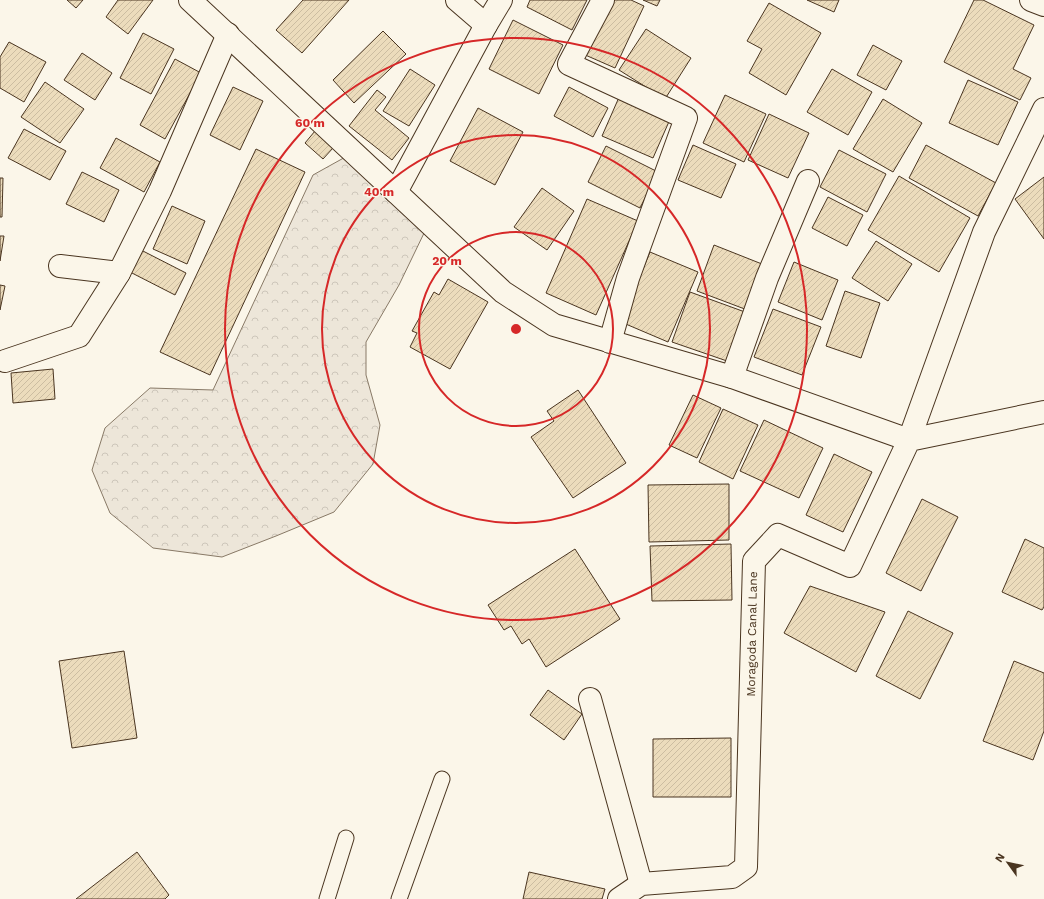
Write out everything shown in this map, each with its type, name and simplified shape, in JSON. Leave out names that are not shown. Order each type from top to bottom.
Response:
[{"type":"street","points":[[190,0],[503,292],[554,325],[732,377],[909,440],[1044,412]]},
{"type":"street","points":[[457,0],[486,25]]},
{"type":"street","points":[[396,192],[501,0]]},
{"type":"street","points":[[603,0],[569,64],[686,118],[628,278],[610,342]]},
{"type":"street","points":[[1031,0],[1044,6]]},
{"type":"street","points":[[6,361],[79,336],[119,273],[160,191],[228,34]]},
{"type":"street","points":[[909,440],[984,232],[1044,109]]},
{"type":"street","points":[[732,377],[767,278],[808,181]]},
{"type":"street","points":[[60,266],[119,273]]},
{"type":"street","name":"Moragoda Canal Lane","points":[[619,899],[641,884],[732,877],[746,867],[754,561],[778,535],[850,566],[909,440]]},
{"type":"street","points":[[590,699],[641,884]]},
{"type":"lane","points":[[400,899],[442,779]]},
{"type":"lane","points":[[327,899],[346,838]]},
{"type":"green space","points":[[349,155],[426,229],[399,285],[366,342],[366,375],[380,425],[373,464],[334,512],[222,557],[153,548],[110,513],[92,470],[105,428],[150,388],[213,390],[313,175]]},
{"type":"building","points":[[67,0],[83,0],[76,8]]},
{"type":"building","points":[[118,0],[153,0],[128,34],[106,17]]},
{"type":"building","points":[[303,0],[349,0],[302,53],[276,30]]},
{"type":"building","points":[[530,0],[587,0],[572,30],[527,7]]},
{"type":"building","points":[[608,0],[631,0],[644,6],[615,68],[583,54]]},
{"type":"building","points":[[643,0],[660,0],[657,6]]},
{"type":"building","points":[[807,0],[839,0],[834,12]]},
{"type":"building","points":[[974,0],[983,0],[1034,25],[1013,69],[1031,78],[1020,100],[944,62]]},
{"type":"building","points":[[769,3],[821,33],[786,95],[749,73],[762,49],[747,41]]},
{"type":"building","points":[[513,20],[563,45],[539,94],[489,69]]},
{"type":"building","points":[[646,29],[691,58],[665,99],[619,70]]},
{"type":"building","points":[[383,31],[406,54],[354,103],[333,80]]},
{"type":"building","points":[[143,33],[174,49],[151,94],[120,78]]},
{"type":"building","points":[[9,42],[46,62],[24,102],[0,88],[0,57]]},
{"type":"building","points":[[873,45],[902,61],[886,90],[857,75]]},
{"type":"building","points":[[82,53],[112,73],[95,100],[64,80]]},
{"type":"building","points":[[175,59],[201,73],[165,139],[140,125]]},
{"type":"building","points":[[410,69],[435,85],[409,126],[383,111]]},
{"type":"building","points":[[832,69],[872,92],[848,135],[807,112]]},
{"type":"building","points":[[968,80],[1018,102],[998,145],[949,123]]},
{"type":"building","points":[[45,82],[84,109],[60,143],[21,117]]},
{"type":"building","points":[[233,87],[263,101],[240,150],[210,135]]},
{"type":"building","points":[[569,87],[608,108],[593,137],[554,116]]},
{"type":"building","points":[[377,90],[386,97],[375,110],[409,138],[392,160],[349,126]]},
{"type":"building","points":[[620,95],[671,117],[653,158],[602,136]]},
{"type":"building","points":[[725,95],[766,114],[744,162],[703,143]]},
{"type":"building","points":[[883,99],[922,123],[893,172],[853,149]]},
{"type":"building","points":[[478,108],[523,132],[495,185],[450,161]]},
{"type":"building","points":[[769,114],[809,133],[788,178],[748,160]]},
{"type":"building","points":[[24,129],[66,151],[50,180],[8,158]]},
{"type":"building","points":[[315,131],[333,148],[323,159],[305,143]]},
{"type":"building","points":[[116,138],[160,162],[144,192],[100,168]]},
{"type":"building","points":[[693,145],[736,164],[721,198],[678,180]]},
{"type":"building","points":[[926,145],[996,183],[978,216],[909,178]]},
{"type":"building","points":[[606,146],[658,172],[640,208],[588,182]]},
{"type":"building","points":[[256,149],[305,172],[210,375],[160,352]]},
{"type":"building","points":[[839,150],[886,174],[867,212],[820,187]]},
{"type":"building","points":[[82,172],[119,190],[104,222],[66,204]]},
{"type":"building","points":[[899,176],[970,218],[939,272],[868,230]]},
{"type":"building","points":[[1044,177],[1044,239],[1015,199]]},
{"type":"building","points":[[0,178],[3,178],[2,217],[0,217]]},
{"type":"building","points":[[542,188],[574,211],[547,250],[514,227]]},
{"type":"building","points":[[828,197],[863,215],[847,246],[812,228]]},
{"type":"building","points":[[587,199],[638,221],[596,315],[546,293]]},
{"type":"building","points":[[172,206],[205,221],[187,264],[153,249]]},
{"type":"building","points":[[0,236],[4,236],[0,261]]},
{"type":"building","points":[[876,241],[912,264],[888,301],[852,278]]},
{"type":"building","points":[[714,245],[767,266],[750,311],[697,291]]},
{"type":"building","points":[[141,250],[186,273],[175,295],[130,272]]},
{"type":"building","points":[[650,252],[698,272],[668,342],[621,322]]},
{"type":"building","points":[[794,262],[838,280],[822,320],[778,302]]},
{"type":"building","points":[[448,279],[488,302],[450,369],[410,347],[417,333],[412,331],[434,292],[439,295]]},
{"type":"building","points":[[0,285],[5,286],[0,310]]},
{"type":"building","points":[[845,291],[880,303],[861,358],[826,346]]},
{"type":"building","points":[[690,292],[745,312],[727,361],[672,342]]},
{"type":"building","points":[[773,309],[821,327],[802,375],[754,357]]},
{"type":"building","points":[[53,369],[55,399],[13,403],[11,373]]},
{"type":"building","points":[[578,390],[626,463],[573,498],[531,437],[554,421],[547,411]]},
{"type":"building","points":[[693,395],[721,408],[697,458],[669,445]]},
{"type":"building","points":[[723,409],[758,425],[733,479],[699,462]]},
{"type":"building","points":[[764,420],[823,448],[799,498],[740,471]]},
{"type":"building","points":[[834,454],[872,472],[843,532],[806,515]]},
{"type":"building","points":[[729,484],[729,540],[649,542],[648,485]]},
{"type":"building","points":[[922,499],[958,517],[921,591],[886,573]]},
{"type":"building","points":[[1025,539],[1044,548],[1044,607],[1042,610],[1002,592]]},
{"type":"building","points":[[731,544],[732,600],[652,601],[650,546]]},
{"type":"building","points":[[575,549],[620,619],[546,667],[529,639],[522,644],[511,626],[504,630],[488,605]]},
{"type":"building","points":[[810,586],[885,612],[856,672],[784,633]]},
{"type":"building","points":[[908,611],[953,633],[920,699],[876,676]]},
{"type":"building","points":[[124,651],[137,738],[72,748],[59,661]]},
{"type":"building","points":[[1014,661],[1044,673],[1044,731],[1033,760],[983,741]]},
{"type":"building","points":[[548,690],[582,714],[564,740],[530,715]]},
{"type":"building","points":[[731,738],[731,797],[653,797],[653,739]]},
{"type":"building","points":[[137,852],[169,895],[165,899],[76,899]]},
{"type":"building","points":[[529,872],[605,889],[602,899],[523,899]]}]
